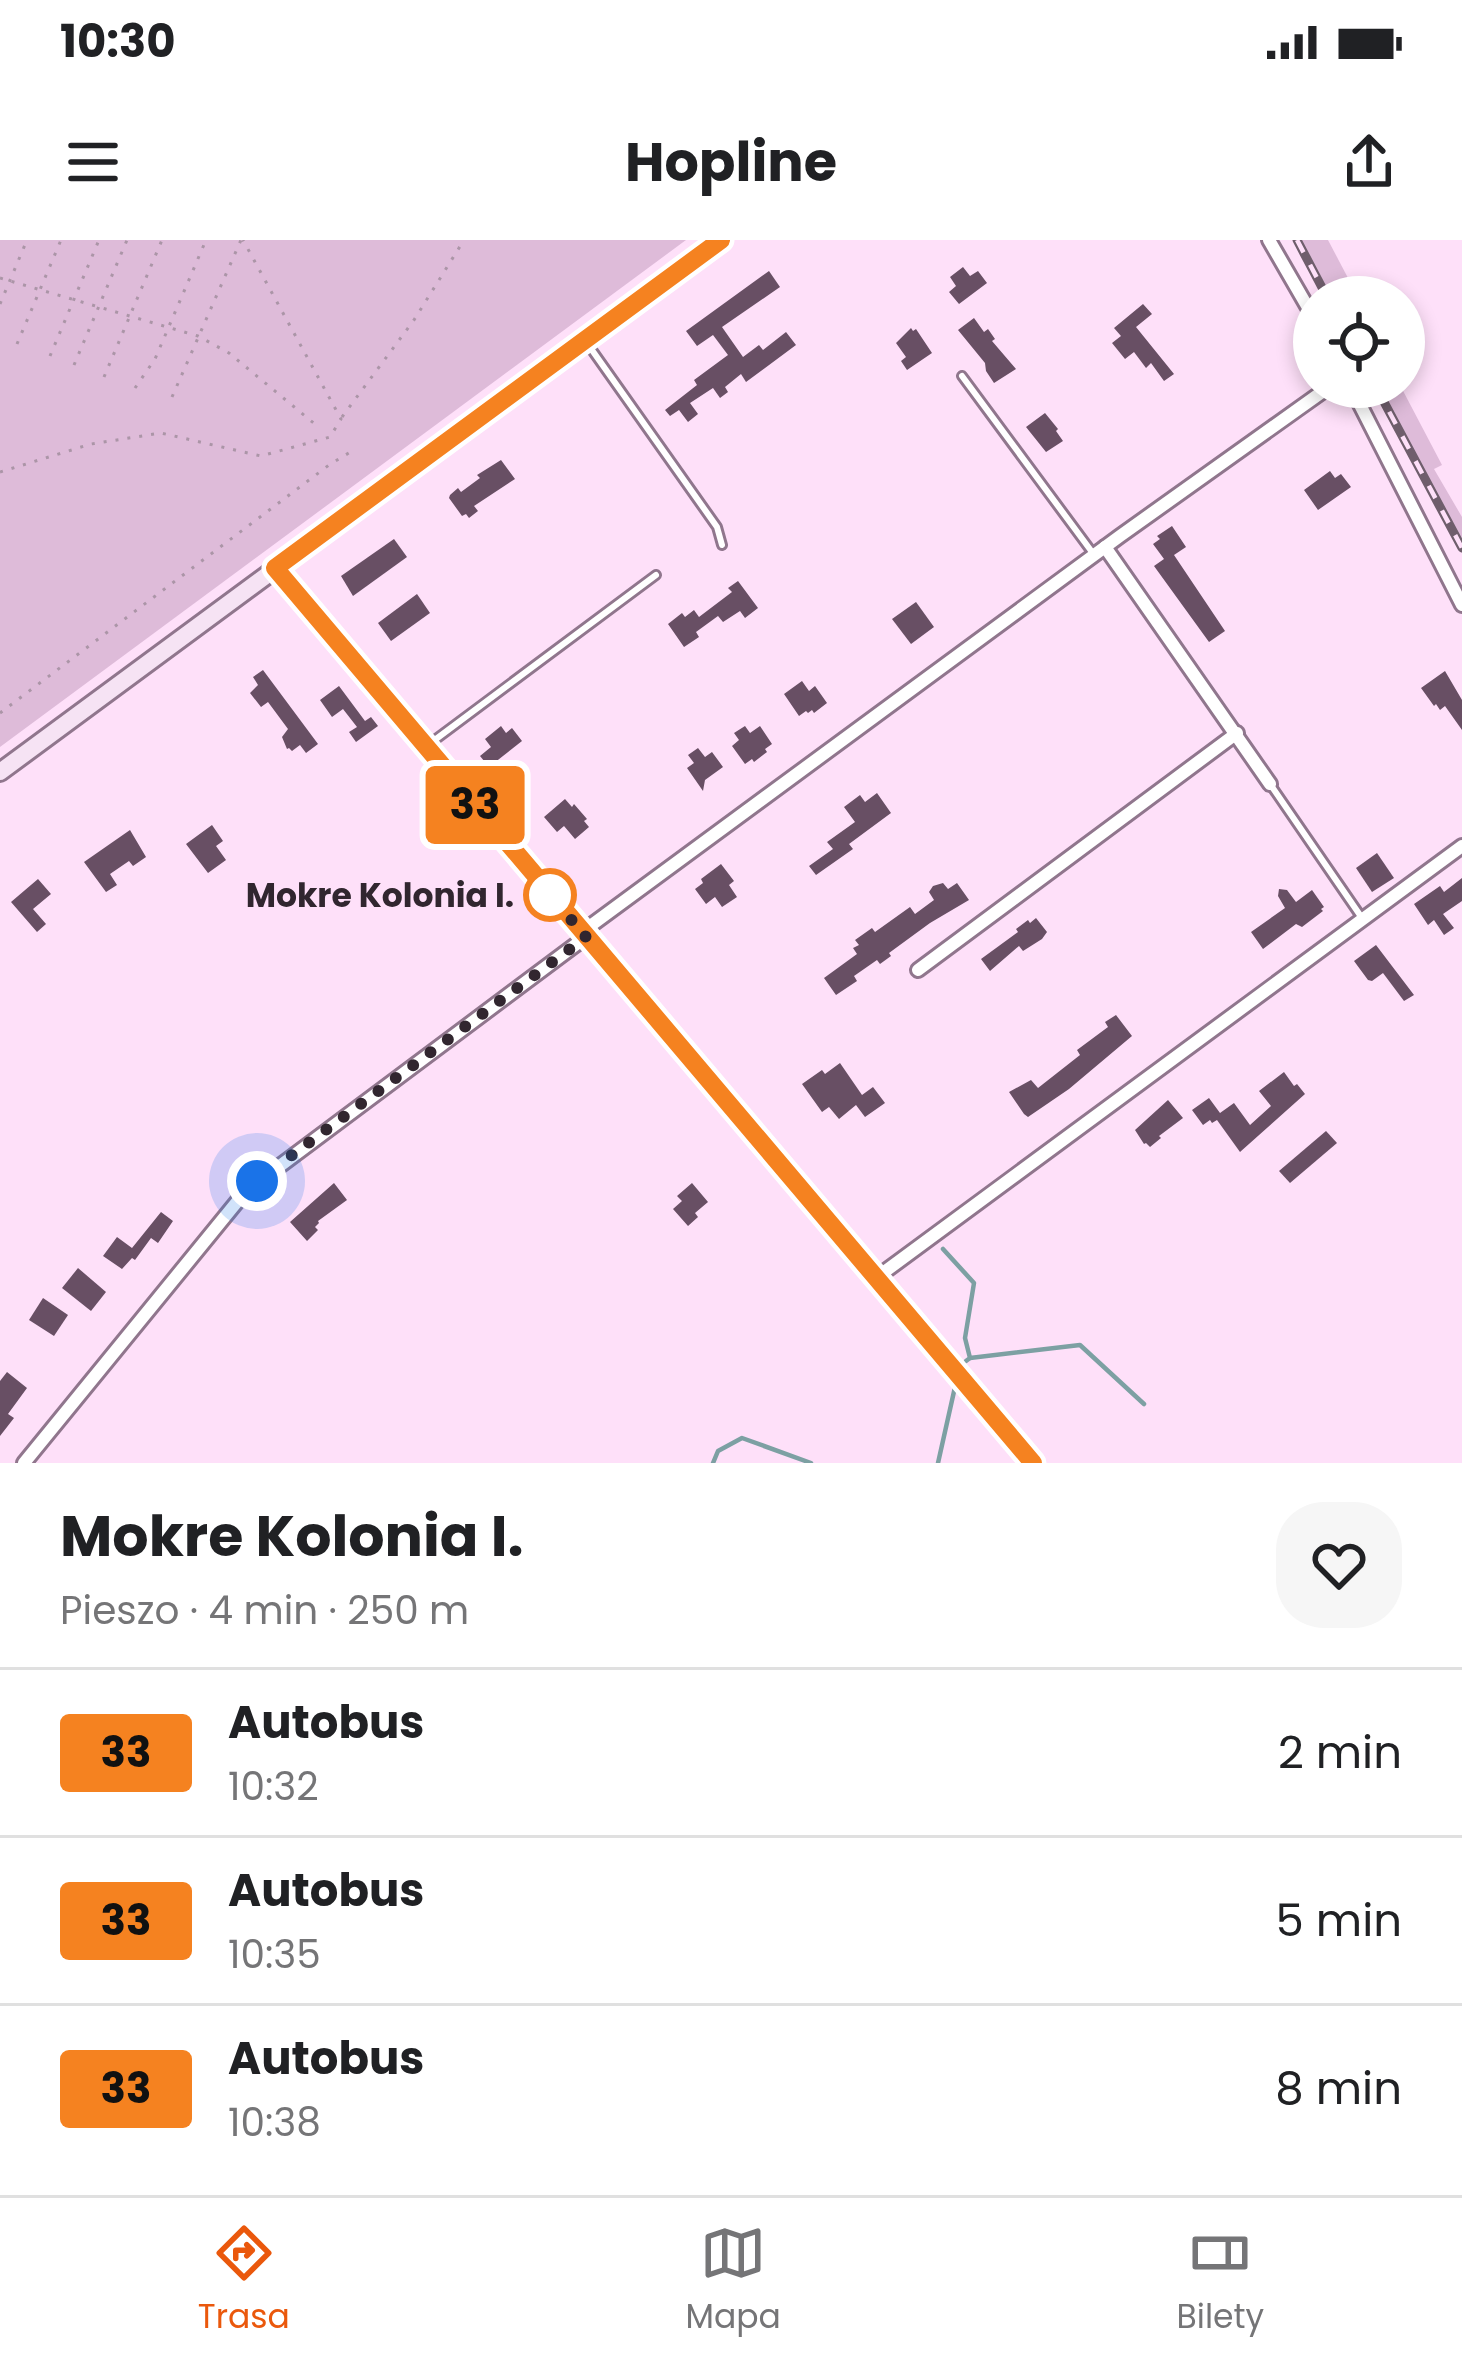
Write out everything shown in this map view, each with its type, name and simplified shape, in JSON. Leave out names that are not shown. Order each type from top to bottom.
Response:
[{"type":"street","points":[[0,772],[721,240]]},
{"type":"street","points":[[1269,240],[1293,282]]},
{"type":"street","points":[[24,1463],[245,1192],[1100,551],[1300,408]]},
{"type":"street","points":[[1362,408],[1462,604]]},
{"type":"street","points":[[1100,551],[1270,784]]},
{"type":"street","points":[[275,568],[1033,1463]]},
{"type":"street","points":[[918,970],[1237,733]]},
{"type":"street","points":[[876,1278],[1462,846]]},
{"type":"lane","points":[[585,340],[717,527],[722,545]]},
{"type":"lane","points":[[962,376],[1100,551]]},
{"type":"lane","points":[[426,748],[656,575]]},
{"type":"lane","points":[[1270,784],[1362,917]]},
{"type":"path","points":[[0,304],[27,240]]},
{"type":"path","points":[[17,344],[61,240]]},
{"type":"path","points":[[50,356],[99,240]]},
{"type":"path","points":[[74,365],[128,240]]},
{"type":"path","points":[[104,377],[162,240]]},
{"type":"path","points":[[135,388],[155,358],[206,240]]},
{"type":"path","points":[[172,397],[242,240]]},
{"type":"path","points":[[242,240],[341,419]]},
{"type":"path","points":[[0,472],[91,444],[161,433],[261,456],[330,437],[414,320],[464,240]]},
{"type":"path","points":[[0,278],[199,336],[230,353],[316,424]]},
{"type":"path","points":[[0,713],[352,451]]},
{"type":"shaded area","points":[[0,240],[686,240],[0,747]]},
{"type":"shaded area","points":[[1301,240],[1328,240],[1347,276],[1321,276]]},
{"type":"shaded area","points":[[1391,408],[1412,408],[1442,465],[1434,469],[1462,517],[1462,540]]},
{"type":"building","points":[[963,267],[970,276],[978,271],[987,283],[959,304],[949,292],[956,286],[950,277]]},
{"type":"building","points":[[769,271],[780,287],[722,327],[743,357],[759,345],[763,350],[786,332],[796,345],[746,382],[741,374],[720,398],[713,388],[690,403],[698,414],[688,422],[679,410],[670,416],[665,410],[728,355],[713,335],[697,346],[686,331]]},
{"type":"building","points":[[1143,304],[1152,314],[1136,327],[1174,374],[1164,381],[1151,363],[1146,368],[1134,352],[1125,359],[1112,343],[1121,336],[1114,328]]},
{"type":"building","points":[[974,318],[984,332],[988,329],[992,341],[1016,369],[994,383],[985,363],[958,330]]},
{"type":"building","points":[[911,328],[932,353],[907,370],[901,361],[906,357],[896,343]]},
{"type":"building","points":[[1045,413],[1063,441],[1046,452],[1026,427]]},
{"type":"building","points":[[501,460],[515,479],[474,506],[478,511],[469,518],[462,516],[450,495],[458,488],[461,492]]},
{"type":"building","points":[[1330,471],[1335,478],[1341,474],[1351,487],[1318,510],[1304,490]]},
{"type":"building","points":[[1172,526],[1186,547],[1174,555],[1225,631],[1209,642],[1154,566],[1164,559],[1153,544]]},
{"type":"building","points":[[394,539],[407,557],[353,596],[341,576]]},
{"type":"building","points":[[738,581],[758,608],[745,618],[740,611],[723,622],[718,616],[684,647],[668,624],[694,610],[699,617],[732,592],[728,588]]},
{"type":"building","points":[[417,594],[430,613],[391,641],[378,623]]},
{"type":"building","points":[[916,602],[934,627],[911,644],[892,619]]},
{"type":"building","points":[[263,670],[318,744],[306,753],[300,745],[287,749],[282,737],[288,729],[268,702],[261,707],[250,693],[258,685],[253,677]]},
{"type":"building","points":[[1445,671],[1462,700],[1462,730],[1445,706],[1440,710],[1434,706],[1421,688]]},
{"type":"building","points":[[802,681],[809,691],[815,686],[827,703],[799,716],[784,694]]},
{"type":"building","points":[[339,686],[365,721],[371,717],[378,726],[356,742],[349,732],[357,727],[343,709],[332,717],[320,700]]},
{"type":"building","points":[[501,726],[506,733],[512,728],[522,741],[489,767],[480,756],[491,747],[485,739]]},
{"type":"building","points":[[745,726],[750,733],[760,726],[772,744],[754,762],[745,764],[732,746],[739,740],[734,733]]},
{"type":"building","points":[[698,748],[705,757],[712,752],[723,767],[705,780],[703,791],[687,768],[694,763],[688,755]]},
{"type":"building","points":[[877,793],[891,813],[816,875],[809,866],[833,849],[827,842],[855,822],[844,807],[860,795],[865,802]]},
{"type":"building","points":[[565,799],[587,819],[589,827],[575,839],[564,826],[557,832],[544,817]]},
{"type":"building","points":[[212,825],[223,841],[216,846],[226,860],[208,873],[186,844]]},
{"type":"building","points":[[130,830],[146,857],[133,866],[129,861],[110,874],[117,885],[106,892],[84,862]]},
{"type":"building","points":[[1377,853],[1394,878],[1372,892],[1356,868]]},
{"type":"building","points":[[721,864],[734,881],[729,885],[737,897],[722,907],[715,897],[706,904],[695,889]]},
{"type":"building","points":[[1462,878],[1462,901],[1443,914],[1454,928],[1444,935],[1434,920],[1428,925],[1414,904],[1440,886],[1444,892]]},
{"type":"building","points":[[38,879],[51,894],[33,909],[46,924],[37,932],[11,902]]},
{"type":"building","points":[[943,883],[948,889],[957,883],[969,900],[930,923],[880,964],[877,960],[854,976],[857,981],[836,995],[824,978],[857,954],[855,940],[910,907],[915,914],[934,900],[929,892],[933,886]]},
{"type":"building","points":[[1279,889],[1287,890],[1296,902],[1312,890],[1323,911],[1263,949],[1251,932],[1285,908]]},
{"type":"building","points":[[1036,918],[1047,932],[1042,939],[1023,951],[1019,946],[990,971],[981,959]]},
{"type":"building","points":[[1376,945],[1414,995],[1404,1001],[1383,973],[1368,980],[1354,961]]},
{"type":"building","points":[[1116,1015],[1132,1036],[1069,1089],[1028,1117],[1024,1114],[1009,1092],[1031,1080],[1038,1088],[1080,1055],[1077,1050]]},
{"type":"building","points":[[840,1063],[862,1095],[873,1087],[885,1103],[865,1117],[856,1105],[839,1119],[829,1107],[822,1112],[802,1084]]},
{"type":"building","points":[[1284,1072],[1305,1094],[1240,1152],[1217,1120],[1203,1125],[1192,1110],[1209,1098],[1220,1113],[1234,1103],[1250,1125],[1271,1106],[1259,1091]]},
{"type":"building","points":[[1168,1100],[1183,1118],[1150,1147],[1135,1130]]},
{"type":"building","points":[[1326,1131],[1337,1143],[1290,1183],[1279,1171]]},
{"type":"building","points":[[334,1183],[347,1200],[318,1221],[318,1230],[307,1241],[290,1222]]},
{"type":"building","points":[[692,1183],[708,1202],[688,1226],[673,1209],[682,1201],[677,1196]]},
{"type":"building","points":[[161,1212],[173,1221],[158,1243],[151,1238],[122,1269],[103,1256],[117,1237],[132,1248]]},
{"type":"building","points":[[78,1268],[106,1292],[91,1311],[62,1288]]},
{"type":"building","points":[[43,1298],[68,1315],[54,1336],[29,1320]]},
{"type":"building","points":[[7,1372],[27,1388],[8,1414],[14,1418],[0,1436],[0,1381]]},
{"type":"waterway","points":[[943,1249],[974,1283],[965,1338],[970,1358],[966,1361]]},
{"type":"waterway","points":[[970,1358],[1080,1345],[1144,1404]]},
{"type":"waterway","points":[[938,1463],[955,1387]]},
{"type":"waterway","points":[[713,1463],[718,1451],[742,1438],[811,1463]]},
{"type":"railway","points":[[1297,240],[1316,276]]},
{"type":"railway","points":[[1387,408],[1462,548]]},
{"type":"bus line","name":"33","points":[[721,240],[275,568],[1033,1463]]},
{"type":"place","name":"Mokre Kolonia I.","points":[[550,895]]},
{"type":"route","points":[[257,1181],[586,937],[541,884],[550,895]]}]
